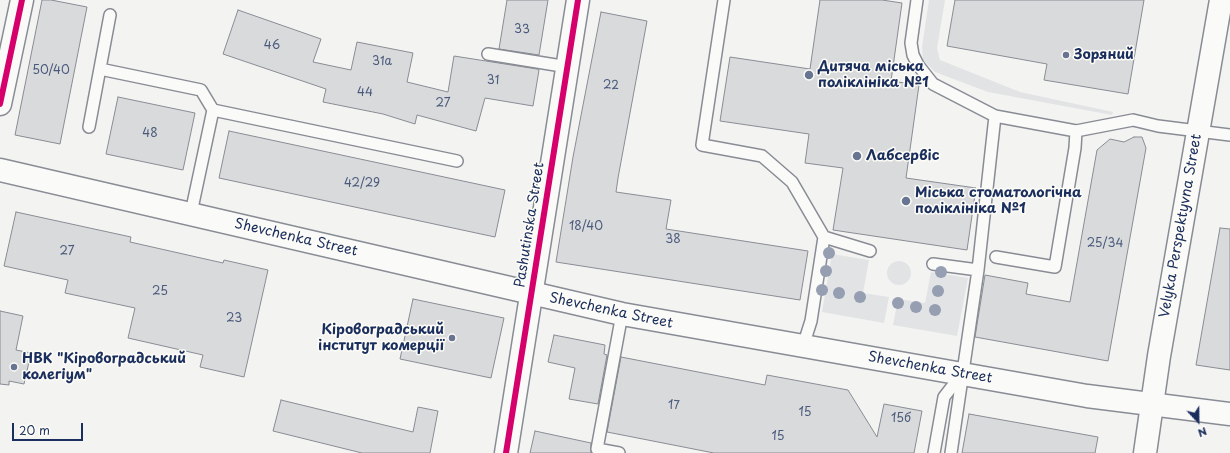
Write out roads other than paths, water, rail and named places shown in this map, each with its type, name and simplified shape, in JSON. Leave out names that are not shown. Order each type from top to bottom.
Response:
[{"type":"main road","points":[[0,104],[22,0]]},
{"type":"main road","name":"Pashutinska Street","points":[[506,453],[578,0]]},
{"type":"main road","name":"Velyka Perspektyvna Street","points":[[1145,453],[1198,131],[1222,0]]},
{"type":"main road","name":"Shevchenka Street","points":[[0,170],[622,314],[961,374],[1153,404],[1230,414]]},
{"type":"lane","points":[[724,0],[702,145],[762,156],[792,182],[824,237],[811,321],[803,346]]},
{"type":"lane","points":[[917,0],[911,43],[913,54],[918,65],[933,84],[995,116],[1076,132],[1133,120],[1158,126],[1230,135]]},
{"type":"lane","points":[[89,127],[110,15]]},
{"type":"lane","points":[[488,54],[568,67]]},
{"type":"lane","points":[[100,69],[201,90],[213,110],[191,213]]},
{"type":"lane","points":[[213,110],[457,161]]},
{"type":"lane","points":[[951,453],[961,374],[978,270],[995,116]]},
{"type":"lane","points":[[996,257],[1055,267],[1075,148],[1076,132]]},
{"type":"lane","points":[[824,237],[870,251]]},
{"type":"lane","points":[[933,264],[978,270]]},
{"type":"lane","points":[[619,453],[597,449],[622,314]]},
{"type":"lane","points":[[934,453],[944,397],[961,374]]},
{"type":"place","name":"Зоряний","points":[[1066,55]]},
{"type":"place","name":"Дитяча міська поліклініка №1","points":[[809,75]]},
{"type":"place","name":"Лабсервіс","points":[[857,156]]},
{"type":"place","name":"Міська стоматологічна поліклініка №1","points":[[906,201]]},
{"type":"place","name":"Кіровоградський інститут комерції","points":[[452,338]]},
{"type":"place","name":"НВК \"Кіровоградський колегіум\"","points":[[14,367]]}]
